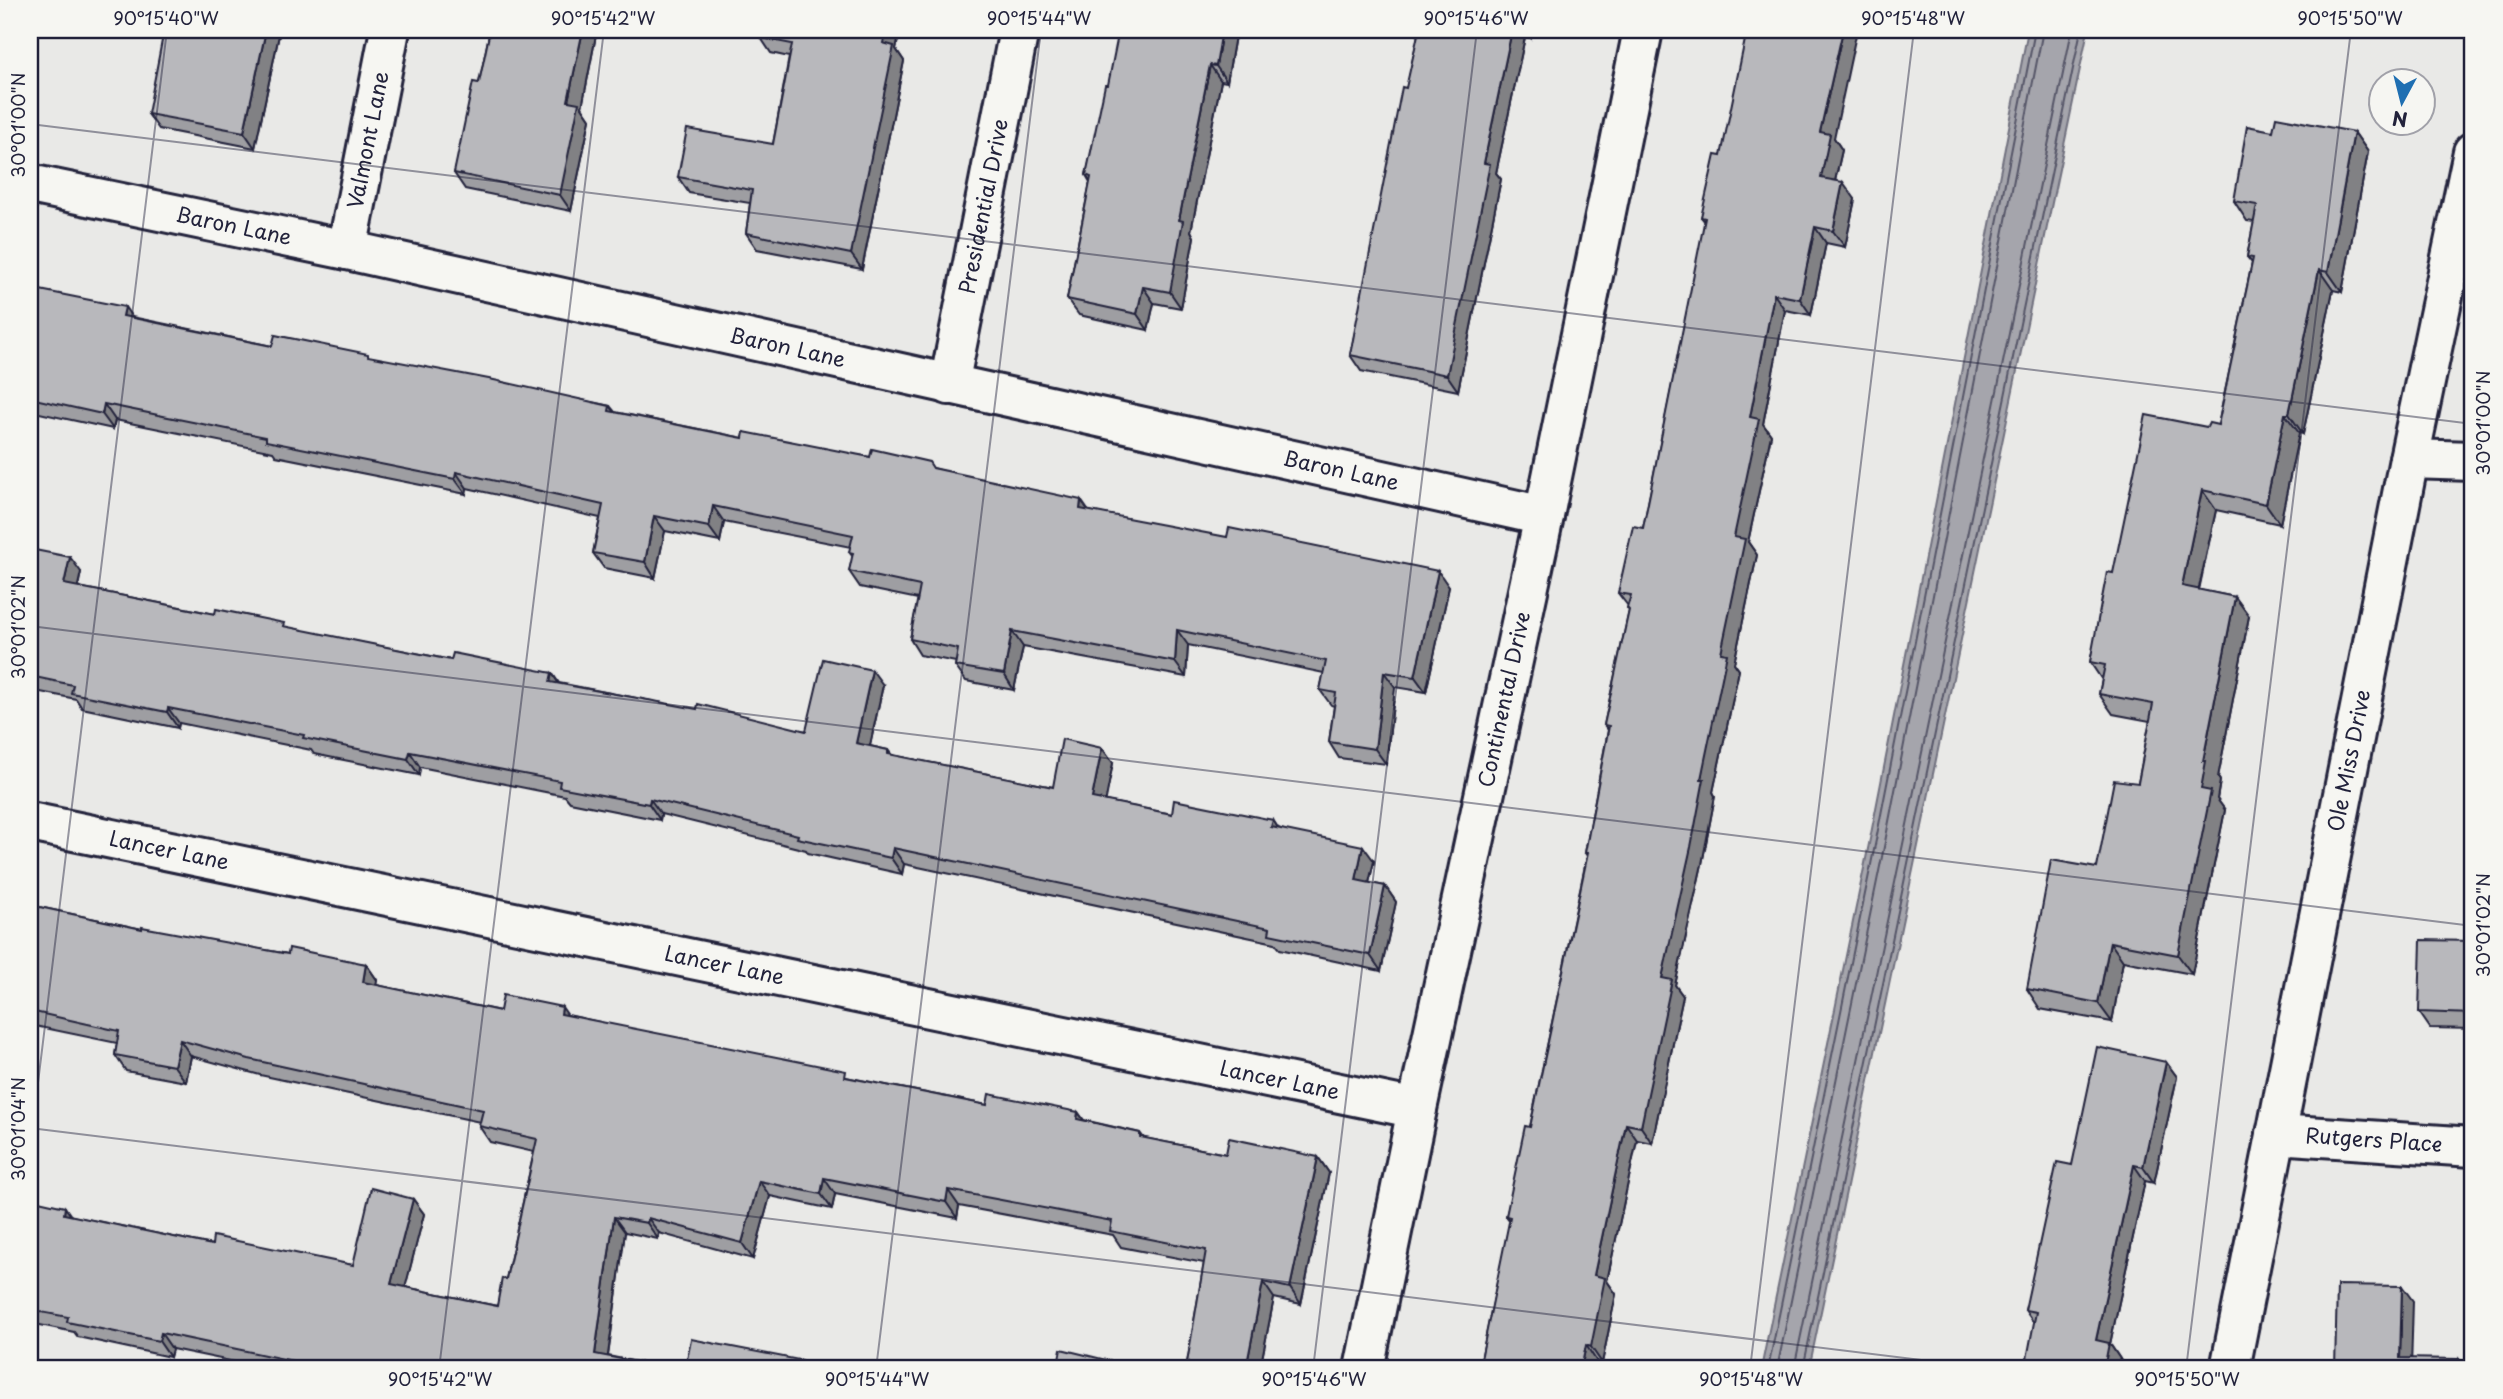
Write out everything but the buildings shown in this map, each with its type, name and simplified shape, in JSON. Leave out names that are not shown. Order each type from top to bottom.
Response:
[{"type":"street","name":"Valmont Lane","points":[[347,250],[390,30]]},
{"type":"street","name":"Presidential Drive","points":[[949,384],[1019,30]]},
{"type":"street","name":"Continental Drive","points":[[1364,1369],[1544,516],[1643,30]]},
{"type":"street","name":"Ole Miss Drive","points":[[2230,1369],[2409,459],[2473,152]]},
{"type":"street","name":"Baron Lane","points":[[30,184],[347,250],[1544,516]]},
{"type":"street","points":[[2409,459],[2473,461]]},
{"type":"street","name":"Lancer Lane","points":[[30,822],[1417,1109]]},
{"type":"street","name":"Rutgers Place","points":[[2276,1134],[2473,1147]]},
{"type":"water","points":[[2028,30],[2088,30],[1809,1369],[1761,1369],[1870,839]]}]
